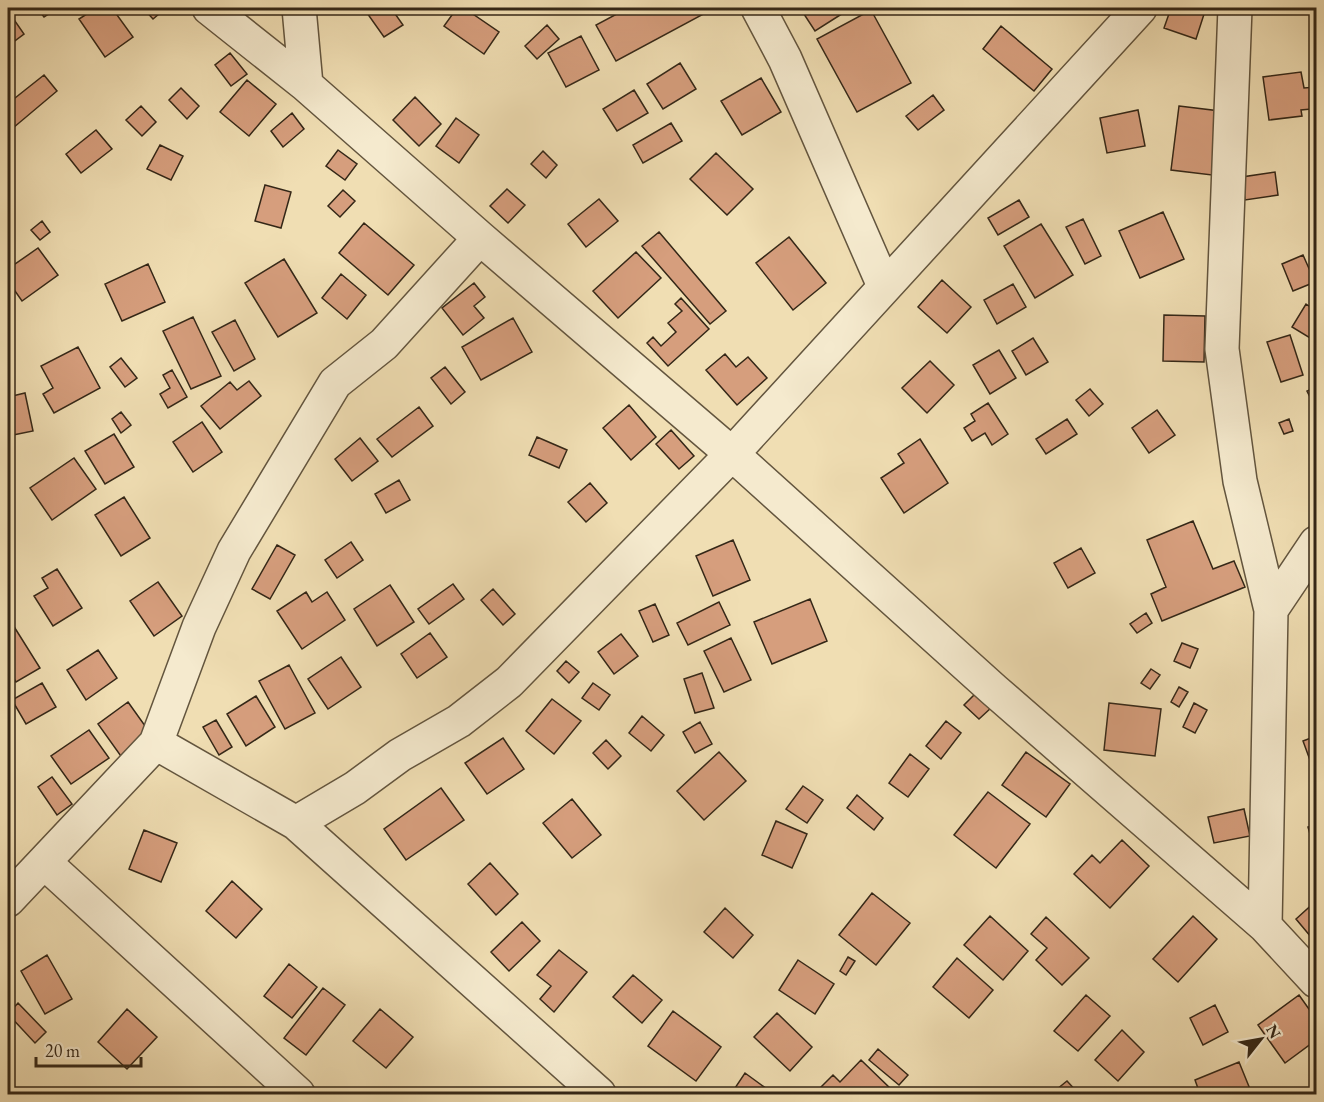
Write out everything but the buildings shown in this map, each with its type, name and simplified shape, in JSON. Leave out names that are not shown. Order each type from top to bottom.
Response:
[{"type":"street","points":[[209,8],[306,85],[732,454],[985,683],[1265,926],[1317,981]]},
{"type":"street","points":[[299,8],[306,85]]},
{"type":"street","points":[[758,8],[785,59],[885,286]]},
{"type":"street","points":[[296,823],[355,788],[400,755],[459,721],[509,682],[732,454],[1140,8]]},
{"type":"street","points":[[1235,8],[1222,349],[1240,481],[1271,610],[1265,926]]},
{"type":"street","points":[[8,900],[156,742],[199,627],[234,551],[335,383],[384,344],[480,238]]},
{"type":"street","points":[[1271,610],[1317,543]]},
{"type":"street","points":[[156,742],[296,823],[599,1095]]},
{"type":"street","points":[[44,862],[298,1095]]}]
